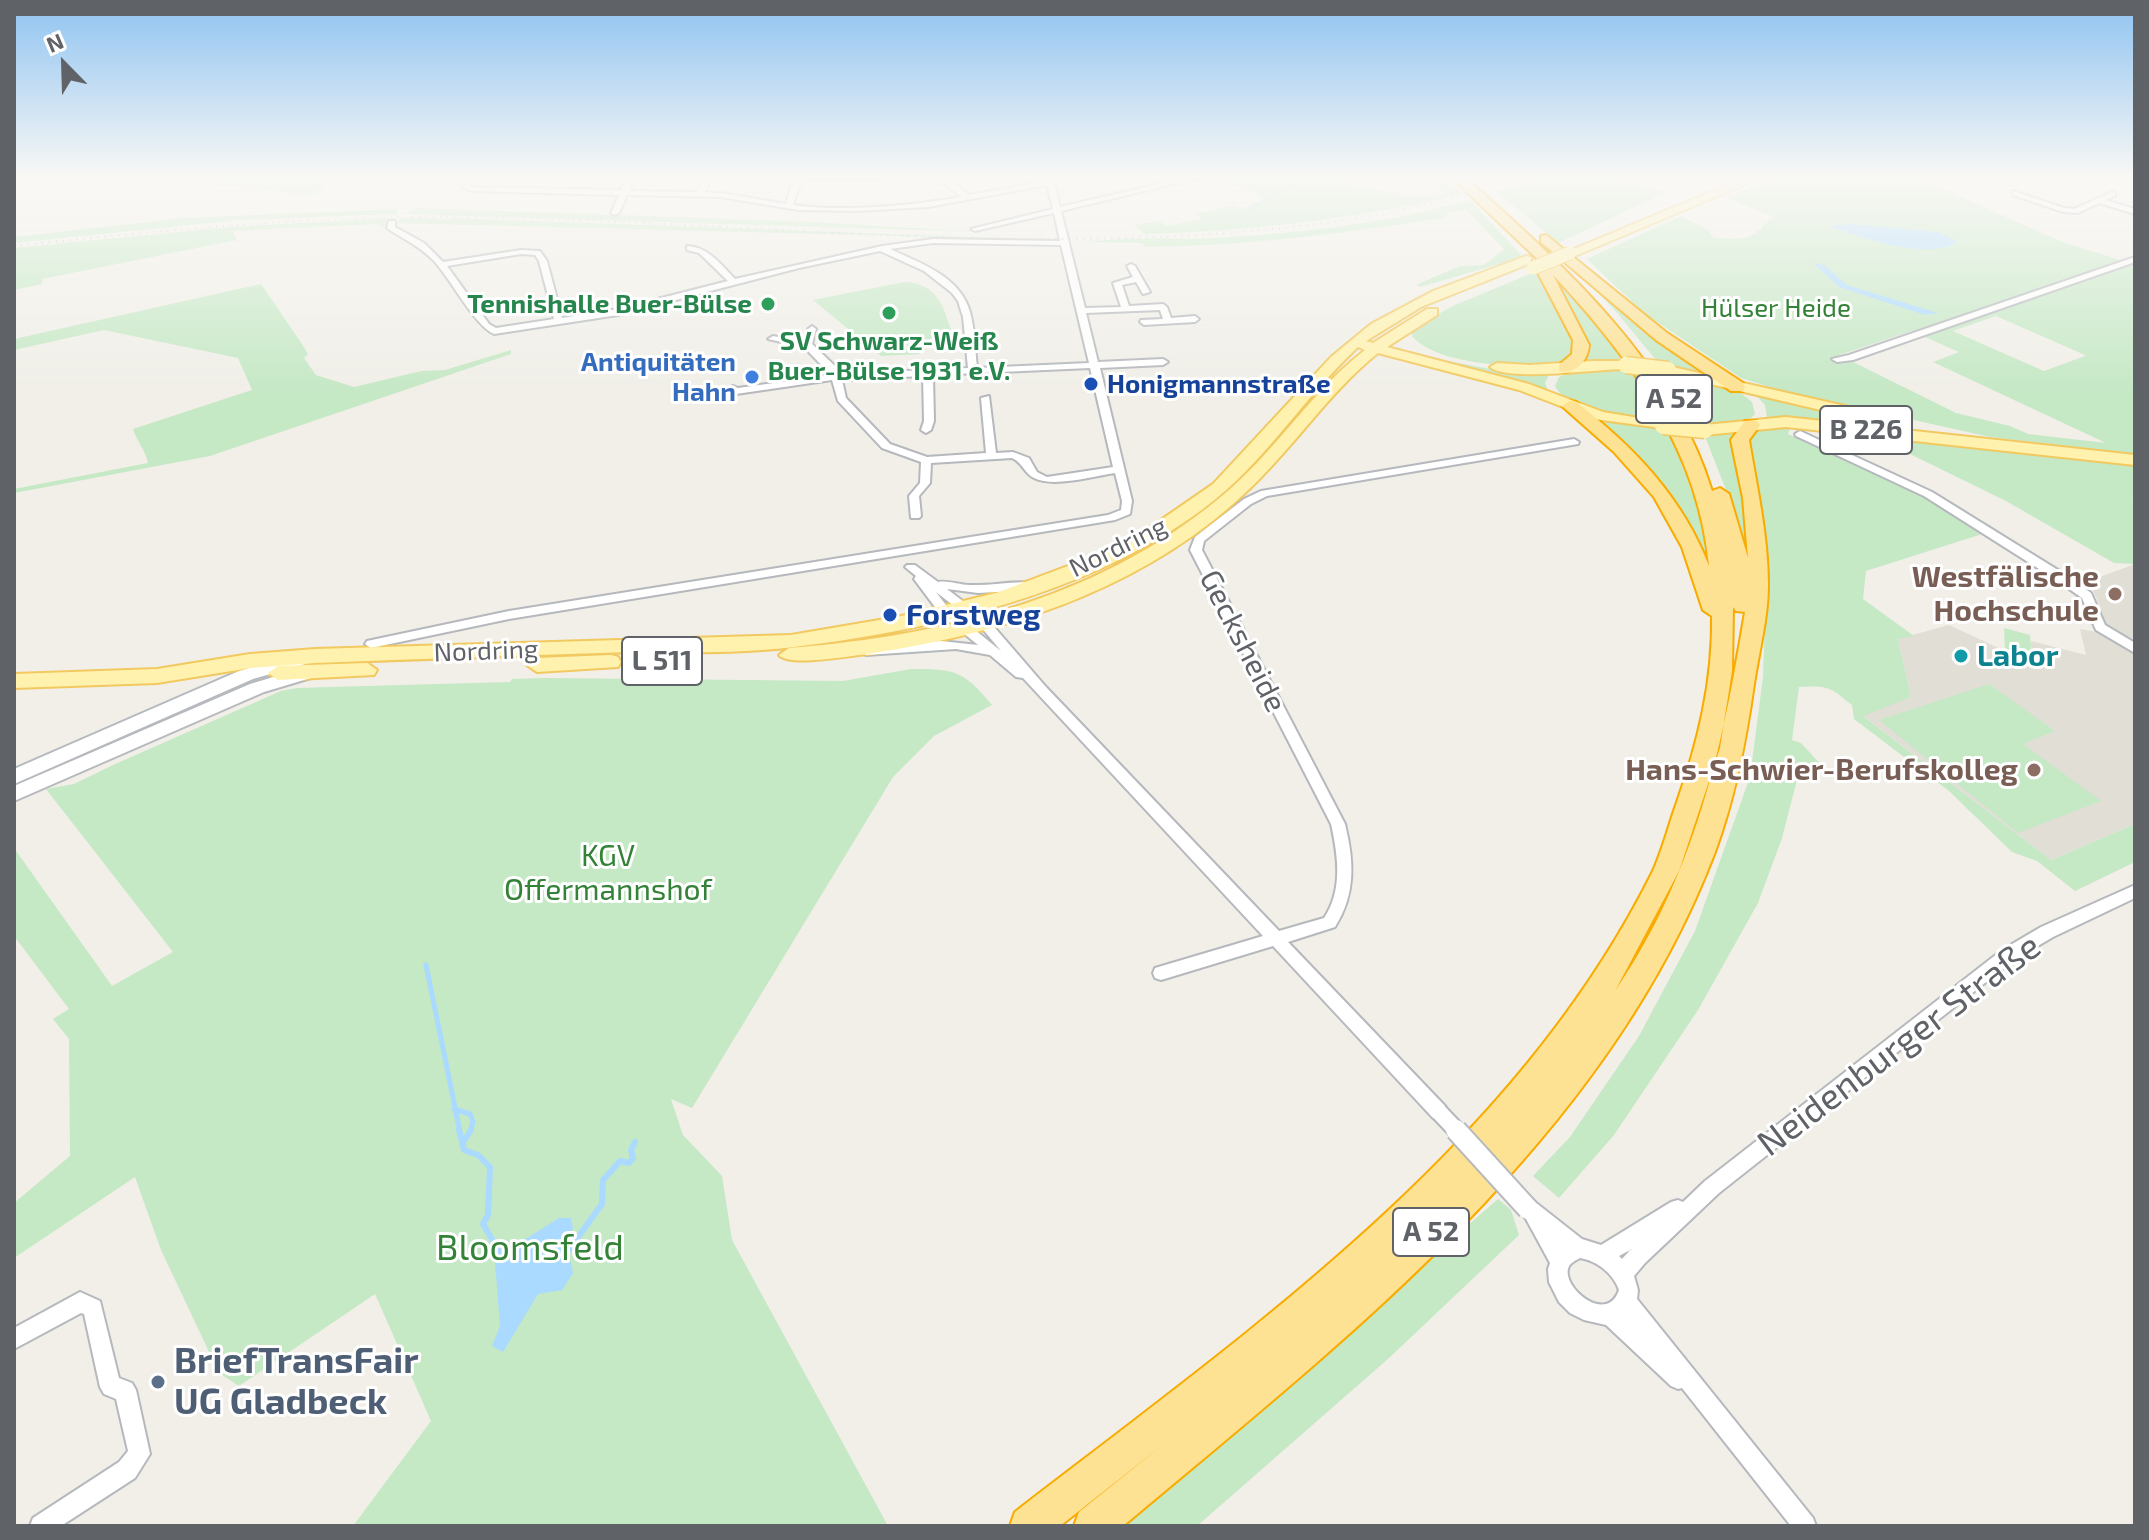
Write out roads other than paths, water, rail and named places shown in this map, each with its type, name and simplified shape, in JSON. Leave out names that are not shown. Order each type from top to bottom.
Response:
[{"type":"highway","points":[[1526,249],[1561,298],[1577,330],[1582,351],[1578,360],[1565,368]]},
{"type":"highway","name":"A 52","points":[[1029,1526],[1310,1301],[1444,1178],[1501,1117],[1565,1038],[1614,969],[1672,860],[1698,787],[1718,707],[1723,655],[1721,567],[1712,523],[1690,457],[1667,411],[1636,361],[1537,249]]},
{"type":"highway","name":"A 52","points":[[1093,1526],[1332,1326],[1467,1197],[1525,1134],[1585,1059],[1632,989],[1694,873],[1722,795],[1739,721],[1745,672],[1740,567],[1717,484],[1689,424],[1652,364],[1547,249]]},
{"type":"highway","points":[[1557,249],[1654,332],[1701,367],[1737,387]]},
{"type":"highway","points":[[1570,406],[1648,475],[1675,513],[1699,560],[1723,655]]},
{"type":"highway","points":[[1745,672],[1758,589],[1753,504],[1740,440],[1751,425]]},
{"type":"main road","name":"Nordring","points":[[354,663],[791,641],[954,609],[1033,586],[1113,555],[1154,534],[1198,505],[1240,467],[1305,392],[1356,342],[1415,305],[1569,249]]},
{"type":"main road","name":"Nordring","points":[[354,663],[743,658],[850,650],[899,644],[976,627],[1064,599],[1138,563],[1180,538],[1239,491],[1338,380],[1376,347],[1409,325],[1529,264]]},
{"type":"main road","points":[[1409,325],[1414,342],[1451,359]]},
{"type":"main road","name":"B 226","points":[[1356,342],[1524,387],[1570,406],[1614,419],[1705,430],[1786,422],[2135,460]]},
{"type":"main road","name":"B 226","points":[[1376,347],[1525,372],[1583,364],[1668,370],[1981,442]]},
{"type":"main road","points":[[1338,380],[1381,362],[1431,364]]},
{"type":"main road","points":[[1565,368],[1553,375],[1551,385],[1554,393],[1570,406]]},
{"type":"main road","points":[[1737,387],[1755,399],[1761,408],[1761,416],[1751,425]]},
{"type":"main road","name":"L 511","points":[[251,675],[313,664],[354,663]]},
{"type":"main road","points":[[14,777],[251,675],[313,664]]},
{"type":"main road","name":"L 511","points":[[14,681],[251,675],[313,664]]},
{"type":"main road","points":[[14,794],[251,675]]},
{"type":"main road","points":[[165,711],[181,695],[182,685],[167,677]]},
{"type":"street","points":[[429,249],[489,329],[510,330],[618,312],[878,249]]},
{"type":"street","points":[[693,249],[702,251],[733,282]]},
{"type":"street","points":[[884,249],[947,283],[959,296],[966,316],[973,371]]},
{"type":"street","points":[[371,644],[497,617],[1111,518],[1126,512],[1127,501],[1120,469],[1066,249]]},
{"type":"street","points":[[443,264],[521,252],[537,253],[543,261],[559,322]]},
{"type":"street","points":[[1837,359],[1850,358],[1931,332],[2135,259]]},
{"type":"street","points":[[1131,266],[1136,279]]},
{"type":"street","points":[[1126,309],[1117,282],[1142,280],[1163,307],[1168,321]]},
{"type":"street","points":[[1081,311],[1163,307]]},
{"type":"street","points":[[1144,322],[1195,319]]},
{"type":"street","points":[[807,345],[812,329]]},
{"type":"street","points":[[773,339],[807,345],[835,371],[841,399],[886,446],[926,460],[1021,457],[1033,474],[1046,480],[1120,469]]},
{"type":"street","points":[[733,389],[836,377],[1163,362]]},
{"type":"street","points":[[926,430],[929,421],[928,373]]},
{"type":"street","points":[[986,398],[991,456]]},
{"type":"street","points":[[1800,434],[1914,486],[2062,578],[2087,596],[2100,627],[2135,649]]},
{"type":"street","name":"Gecksheide","points":[[1161,973],[1329,923],[1338,912],[1346,854],[1338,824],[1196,550],[1199,539],[1215,530],[1255,496],[1265,493],[1574,442]]},
{"type":"street","points":[[915,516],[914,496],[925,483],[926,460]]},
{"type":"street","points":[[902,552],[911,567],[1041,690],[1528,1209],[1578,1248]]},
{"type":"street","points":[[911,567],[930,580],[954,609],[976,627],[999,656],[1041,690]]},
{"type":"street","points":[[930,580],[961,590],[1033,586]]},
{"type":"street","name":"Nordring","points":[[850,650],[886,651],[949,643],[971,646],[999,656]]},
{"type":"street","name":"Neidenburger Straße","points":[[1623,1274],[1712,1187],[2008,955],[2047,932],[2135,891]]},
{"type":"street","name":"Neidenburger Straße","points":[[1605,1254],[1712,1187]]},
{"type":"street","points":[[1528,1209],[1560,1260]]},
{"type":"street","points":[[1591,1248],[1605,1254],[1623,1274],[1627,1288],[1625,1300],[1619,1309],[1609,1314],[1595,1314],[1580,1308],[1568,1298],[1557,1272],[1560,1260],[1567,1252],[1591,1248]]},
{"type":"street","points":[[1625,1300],[1805,1526]]},
{"type":"street","points":[[14,1339],[80,1302],[93,1308],[111,1387],[125,1390],[139,1454],[127,1470],[41,1526]]},
{"type":"street","points":[[1609,1314],[1713,1413]]},
{"type":"water","points":[[1813,263],[1824,265],[1847,285],[1938,313],[1925,315],[1839,287]]},
{"type":"water","points":[[559,1218],[571,1218],[573,1228],[567,1245],[573,1273],[562,1290],[538,1294],[503,1352],[492,1346],[500,1326],[494,1249],[513,1247]]},
{"type":"waterway","points":[[426,965],[455,1109]]},
{"type":"waterway","points":[[455,1109],[470,1114],[473,1122],[470,1131]]},
{"type":"waterway","points":[[455,1109],[460,1132]]},
{"type":"waterway","points":[[459,1130],[462,1143]]},
{"type":"waterway","points":[[462,1143],[470,1131]]},
{"type":"waterway","points":[[568,1251],[602,1204],[603,1180],[620,1161],[629,1163],[633,1158],[631,1150],[635,1142]]},
{"type":"waterway","points":[[462,1143],[464,1150],[478,1155],[490,1167],[488,1215],[483,1224],[497,1248]]},
{"type":"place","name":"Tennishalle Buer-Bülse","points":[[768,304]]},
{"type":"place","name":"SV Schwarz-Weiß Buer-Bülse 1931 e.V.","points":[[889,313]]},
{"type":"place","name":"Antiquitäten Hahn","points":[[752,377]]},
{"type":"place","name":"Honigmannstraße","points":[[1091,384]]},
{"type":"place","name":"Westfälische Hochschule","points":[[2115,594]]},
{"type":"place","name":"Forstweg","points":[[890,615]]},
{"type":"place","name":"Labor","points":[[1961,656]]},
{"type":"place","name":"Hans-Schwier-Berufskolleg","points":[[2034,770]]},
{"type":"place","name":"BriefTransFair UG Gladbeck","points":[[158,1382]]},
{"type":"park label","name":"Hülser Heide","points":[[1776,308]]},
{"type":"park label","name":"KGV Offermannshof","points":[[608,873]]},
{"type":"park label","name":"Bloomsfeld","points":[[530,1248]]}]
